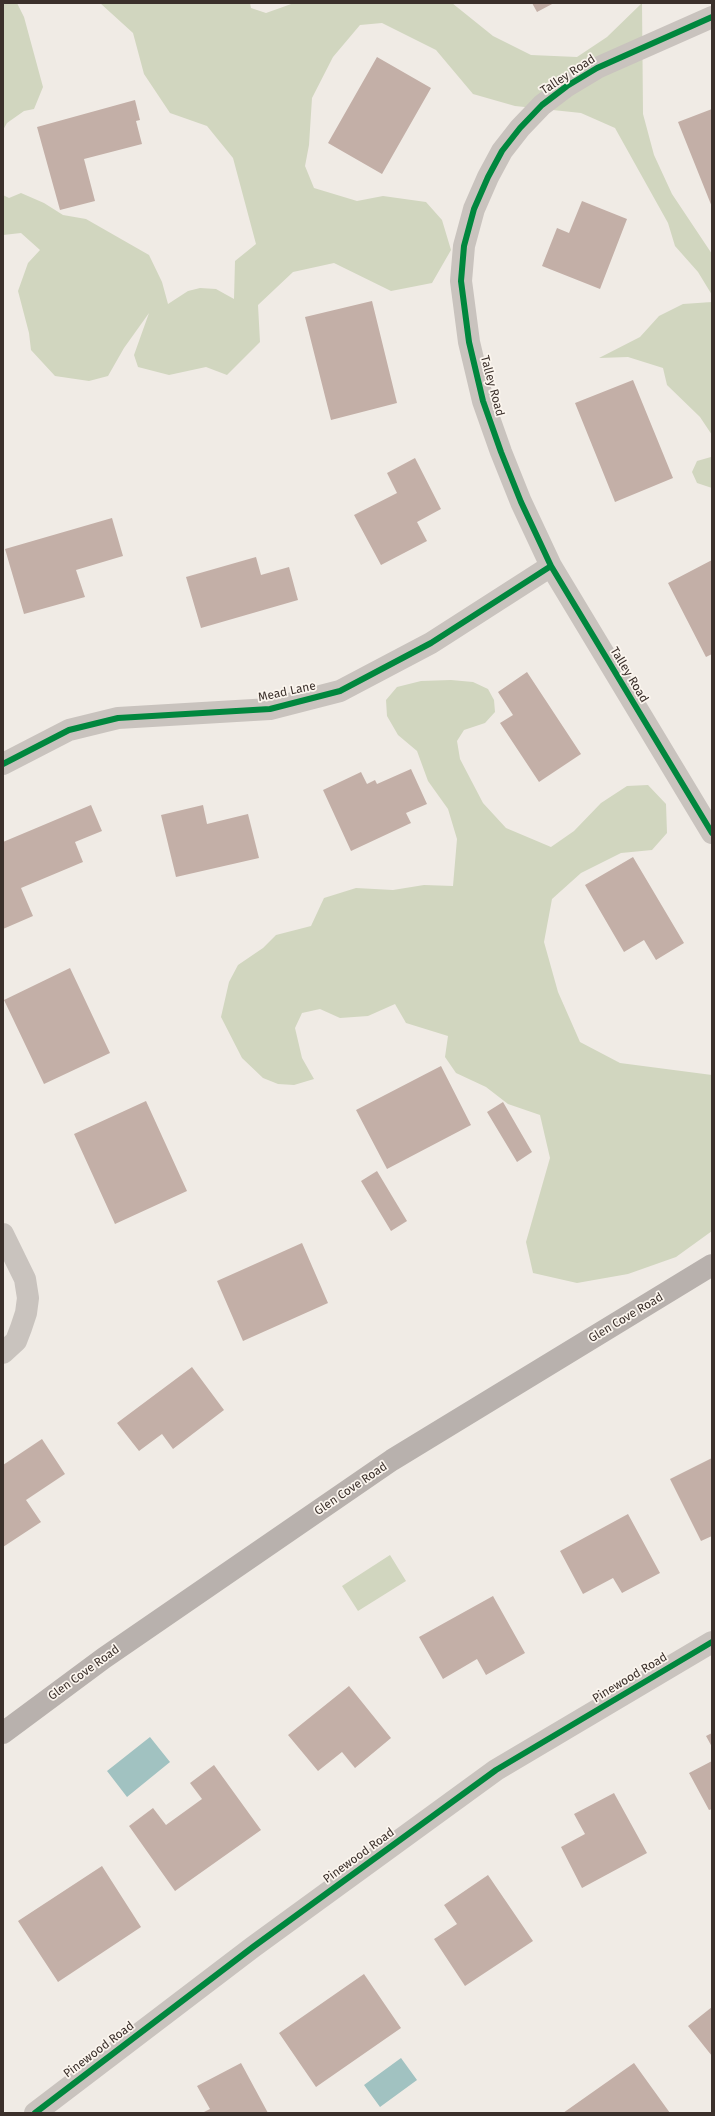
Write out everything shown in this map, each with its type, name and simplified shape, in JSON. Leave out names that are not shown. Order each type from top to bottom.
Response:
[{"type":"main road","name":"Glen Cove Road","points":[[3,1733],[104,1658],[392,1460],[712,1265]]},
{"type":"street","name":"Talley Road","points":[[712,17],[597,68],[567,86],[542,105],[520,128],[502,151],[488,177],[474,209],[464,246],[461,281],[469,342],[484,401],[501,452],[521,502],[551,566],[712,833]]},
{"type":"street","name":"Mead Lane","points":[[3,764],[69,730],[118,718],[270,709],[340,691],[431,643],[551,566]]},
{"type":"street","points":[[3,1234],[25,1279],[28,1298],[26,1313],[16,1341],[3,1353]]},
{"type":"street","name":"Pinewood Road","points":[[35,2113],[253,1947],[496,1770],[712,1642]]},
{"type":"green space","points":[[3,3],[17,3],[24,17],[43,87],[34,109],[24,111],[7,123],[3,130]]},
{"type":"green space","points":[[100,3],[250,3],[251,8],[266,13],[294,3],[452,3],[493,36],[531,55],[577,57],[607,37],[642,3],[643,114],[654,155],[672,194],[712,254],[712,295],[698,272],[675,246],[668,223],[615,128],[581,113],[515,106],[473,94],[436,50],[382,23],[360,25],[333,57],[312,98],[309,145],[305,166],[314,188],[357,201],[383,196],[426,202],[442,220],[451,250],[432,283],[391,291],[334,263],[293,272],[258,305],[260,342],[227,375],[206,367],[169,375],[138,367],[134,355],[149,313],[124,348],[108,376],[89,381],[55,376],[31,350],[29,333],[18,291],[28,263],[40,250],[21,233],[3,235],[3,195],[9,198],[21,193],[44,203],[63,215],[86,219],[149,255],[162,282],[168,304],[188,291],[200,288],[216,289],[234,299],[235,261],[256,244],[233,158],[207,126],[170,113],[144,74],[133,33]]},
{"type":"green space","points":[[712,302],[712,435],[700,417],[667,385],[663,368],[628,357],[599,358],[640,337],[659,316],[683,304]]},
{"type":"green space","points":[[712,450],[712,488],[697,483],[692,472],[697,461],[711,457]]},
{"type":"green space","points":[[451,680],[473,682],[488,689],[494,700],[495,712],[485,723],[464,730],[457,741],[460,759],[483,803],[506,828],[551,847],[574,831],[601,803],[627,786],[648,785],[666,804],[667,833],[652,850],[621,853],[581,873],[552,899],[544,942],[558,992],[580,1042],[620,1063],[712,1075],[712,1231],[676,1257],[628,1274],[577,1283],[533,1273],[526,1242],[550,1158],[540,1115],[508,1104],[486,1087],[456,1073],[445,1057],[448,1036],[406,1023],[395,1004],[368,1016],[340,1018],[320,1009],[302,1013],[295,1028],[302,1058],[314,1079],[294,1085],[278,1084],[263,1078],[242,1058],[221,1017],[229,982],[238,965],[263,948],[276,935],[311,926],[324,898],[356,888],[393,890],[424,885],[453,886],[457,839],[448,809],[428,781],[417,751],[398,735],[387,716],[386,700],[397,687],[421,681]]},
{"type":"green space","points":[[390,1555],[406,1581],[358,1611],[342,1586]]},
{"type":"water","points":[[150,1737],[170,1762],[127,1797],[107,1771]]},
{"type":"water","points":[[401,2058],[417,2080],[380,2107],[364,2085]]},
{"type":"building","points":[[532,3],[554,3],[537,12]]},
{"type":"building","points":[[377,57],[431,88],[382,174],[328,143]]},
{"type":"building","points":[[135,100],[140,120],[136,121],[142,144],[84,159],[95,201],[60,210],[37,127]]},
{"type":"building","points":[[712,109],[712,207],[678,122]]},
{"type":"building","points":[[582,201],[627,219],[600,289],[542,266],[557,228],[569,233]]},
{"type":"building","points":[[372,301],[397,403],[331,420],[305,317]]},
{"type":"building","points":[[633,380],[673,478],[615,502],[575,403]]},
{"type":"building","points":[[415,458],[441,509],[417,522],[427,541],[381,565],[354,515],[397,493],[387,473]]},
{"type":"building","points":[[112,518],[123,556],[76,570],[85,597],[24,614],[5,549]]},
{"type":"building","points":[[256,557],[261,575],[289,567],[298,600],[201,628],[186,577]]},
{"type":"building","points":[[712,560],[712,654],[706,657],[668,583]]},
{"type":"building","points":[[527,672],[581,754],[539,782],[500,723],[513,715],[498,692]]},
{"type":"building","points":[[411,769],[427,804],[406,813],[411,823],[351,851],[323,790],[361,772],[367,784],[375,780],[377,784]]},
{"type":"building","points":[[91,805],[102,831],[75,842],[83,862],[21,888],[33,916],[3,929],[3,842]]},
{"type":"building","points":[[203,805],[207,824],[248,814],[259,858],[176,877],[161,815]]},
{"type":"building","points":[[633,857],[684,943],[656,960],[644,940],[624,952],[585,885]]},
{"type":"building","points":[[70,968],[110,1053],[44,1084],[4,1000]]},
{"type":"building","points":[[441,1066],[471,1125],[387,1169],[356,1110]]},
{"type":"building","points":[[146,1101],[187,1191],[115,1224],[74,1134]]},
{"type":"building","points":[[503,1102],[532,1152],[517,1162],[487,1112]]},
{"type":"building","points":[[377,1171],[407,1221],[391,1231],[361,1181]]},
{"type":"building","points":[[302,1243],[328,1303],[243,1341],[217,1281]]},
{"type":"building","points":[[192,1367],[224,1410],[173,1449],[162,1434],[139,1451],[117,1423]]},
{"type":"building","points":[[42,1439],[65,1474],[26,1500],[41,1522],[3,1547],[3,1465]]},
{"type":"building","points":[[712,1458],[712,1536],[701,1541],[670,1479]]},
{"type":"building","points":[[628,1514],[660,1573],[622,1593],[613,1578],[583,1594],[560,1551]]},
{"type":"building","points":[[493,1596],[525,1653],[486,1675],[477,1659],[443,1679],[419,1637]]},
{"type":"building","points":[[349,1686],[391,1738],[355,1768],[342,1752],[318,1771],[288,1735]]},
{"type":"building","points":[[712,1733],[712,1747],[706,1736]]},
{"type":"building","points":[[712,1761],[712,1809],[709,1810],[689,1773]]},
{"type":"building","points":[[214,1765],[261,1830],[175,1891],[129,1826],[153,1808],[166,1825],[202,1799],[190,1783]]},
{"type":"building","points":[[614,1793],[647,1853],[582,1888],[561,1847],[585,1834],[574,1814]]},
{"type":"building","points":[[102,1866],[141,1927],[58,1982],[18,1921]]},
{"type":"building","points":[[488,1875],[533,1941],[465,1986],[434,1939],[457,1924],[444,1905]]},
{"type":"building","points":[[364,1974],[401,2028],[316,2087],[279,2033]]},
{"type":"building","points":[[712,2007],[712,2056],[688,2026]]},
{"type":"building","points":[[241,2063],[268,2113],[202,2113],[210,2109],[197,2086]]},
{"type":"building","points":[[634,2063],[670,2113],[563,2113]]},
{"type":"cycle path","points":[[712,17],[597,68],[567,86],[542,105],[520,128],[502,151],[488,177],[474,209],[464,246],[461,281],[469,342],[483,401],[521,502],[551,566],[712,833]]},
{"type":"cycle path","points":[[3,764],[69,730],[118,718],[270,709],[340,691],[431,643],[551,566]]},
{"type":"cycle path","points":[[35,2113],[253,1947],[496,1770],[712,1642]]}]
